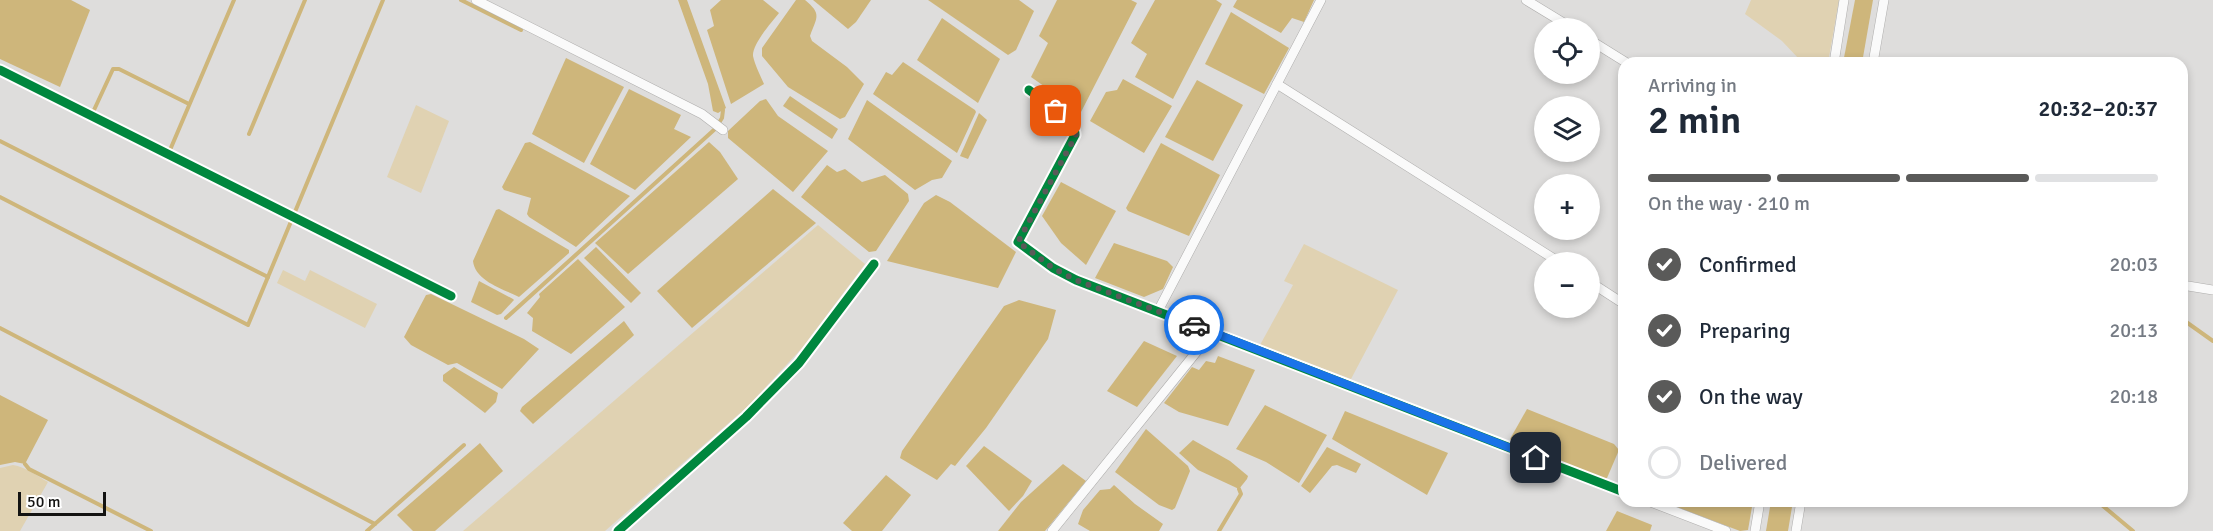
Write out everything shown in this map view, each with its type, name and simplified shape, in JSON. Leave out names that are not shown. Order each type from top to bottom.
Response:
[{"type":"street","points":[[476,0],[702,114],[723,129]]},
{"type":"street","points":[[1158,311],[1321,0]]},
{"type":"street","points":[[1526,0],[1556,18]]},
{"type":"street","points":[[1835,57],[1844,0]]},
{"type":"street","points":[[1874,57],[1884,0]]},
{"type":"street","points":[[1600,46],[1618,57]]},
{"type":"street","points":[[0,70],[451,296]]},
{"type":"street","points":[[1277,84],[1544,252]]},
{"type":"street","points":[[1029,90],[1070,122],[1076,130],[1076,135],[1018,242],[1063,273],[1618,490]]},
{"type":"street","points":[[618,531],[746,417],[799,363],[874,264]]},
{"type":"street","points":[[2188,286],[2213,290]]},
{"type":"street","points":[[1600,288],[1618,300]]},
{"type":"street","points":[[1052,531],[1198,350]]},
{"type":"street","points":[[1664,507],[1726,531]]},
{"type":"street","points":[[1755,531],[1759,507]]},
{"type":"street","points":[[1796,531],[1800,507]]},
{"type":"shaded area","points":[[0,0],[71,0],[90,10],[60,87],[0,59]]},
{"type":"shaded area","points":[[678,0],[687,0],[726,108],[718,113],[713,111],[708,84]]},
{"type":"shaded area","points":[[721,0],[763,0],[779,13],[763,33],[754,51],[753,56],[764,84],[731,104],[707,30],[714,26],[710,10]]},
{"type":"shaded area","points":[[796,0],[805,0],[816,13],[810,36],[812,41],[847,67],[864,84],[845,117],[840,119],[788,87],[762,56],[762,48]]},
{"type":"shaded area","points":[[813,0],[871,0],[856,22],[848,29]]},
{"type":"shaded area","points":[[928,0],[1019,0],[1034,11],[1016,50],[1008,55]]},
{"type":"shaded area","points":[[1057,0],[1131,0],[1137,3],[1081,112],[1031,77],[1048,43],[1039,36]]},
{"type":"shaded area","points":[[1155,0],[1216,0],[1222,4],[1173,99],[1135,77],[1147,54],[1131,43]]},
{"type":"shaded area","points":[[1237,0],[1314,0],[1304,22],[1292,18],[1281,33],[1233,7]]},
{"type":"shaded area","points":[[1751,0],[1839,0],[1829,57],[1797,57],[1782,41],[1745,14]]},
{"type":"shaded area","points":[[1855,0],[1873,0],[1863,57],[1844,57]]},
{"type":"shaded area","points":[[1231,12],[1289,48],[1264,94],[1205,64]]},
{"type":"shaded area","points":[[942,18],[1000,59],[978,103],[917,60]]},
{"type":"shaded area","points":[[566,58],[624,87],[584,163],[532,134]]},
{"type":"shaded area","points":[[903,62],[975,110],[957,153],[873,94],[886,72],[892,75]]},
{"type":"shaded area","points":[[1123,79],[1172,106],[1144,153],[1090,121],[1106,92],[1117,90]]},
{"type":"shaded area","points":[[1197,80],[1243,105],[1213,161],[1165,137]]},
{"type":"shaded area","points":[[629,89],[681,115],[674,129],[691,137],[635,190],[590,164]]},
{"type":"shaded area","points":[[790,96],[838,129],[832,139],[783,106]]},
{"type":"shaded area","points":[[766,99],[778,116],[828,151],[793,192],[728,138],[728,131],[760,101]]},
{"type":"shaded area","points":[[867,100],[952,161],[942,178],[932,180],[915,190],[848,139]]},
{"type":"shaded area","points":[[416,105],[449,121],[421,193],[387,177]]},
{"type":"shaded area","points":[[979,113],[987,120],[968,159],[960,156]]},
{"type":"shaded area","points":[[530,142],[630,196],[576,247],[529,217],[527,214],[531,198],[504,190],[502,187],[525,143]]},
{"type":"shaded area","points":[[709,142],[720,152],[738,179],[628,274],[595,243]]},
{"type":"shaded area","points":[[1161,143],[1220,175],[1189,236],[1128,211],[1126,208]]},
{"type":"shaded area","points":[[827,165],[837,172],[845,169],[862,182],[885,175],[908,194],[909,201],[876,251],[869,252],[801,197]]},
{"type":"shaded area","points":[[1061,182],[1116,211],[1086,265],[1061,243],[1042,216]]},
{"type":"shaded area","points":[[773,189],[816,223],[692,328],[657,291]]},
{"type":"shaded area","points":[[936,195],[950,202],[1016,252],[998,288],[887,261],[924,203]]},
{"type":"shaded area","points":[[499,209],[569,250],[569,253],[519,297],[484,279],[475,268],[473,261],[496,210]]},
{"type":"shaded area","points":[[818,225],[865,264],[802,348],[747,407],[605,531],[463,531]]},
{"type":"shaded area","points":[[1114,243],[1167,261],[1173,267],[1163,289],[1144,297],[1095,278]]},
{"type":"shaded area","points":[[1304,244],[1398,290],[1351,379],[1260,345],[1293,285],[1284,281]]},
{"type":"shaded area","points":[[596,247],[641,293],[631,303],[584,258]]},
{"type":"shaded area","points":[[578,259],[625,307],[571,354],[532,331],[533,318],[527,313],[540,297],[539,294]]},
{"type":"shaded area","points":[[283,270],[305,281],[310,270],[377,304],[365,328],[277,283]]},
{"type":"shaded area","points":[[479,281],[514,300],[501,314],[497,315],[471,302]]},
{"type":"shaded area","points":[[431,294],[524,339],[539,349],[502,389],[457,363],[448,365],[411,345],[404,337],[426,295]]},
{"type":"shaded area","points":[[1019,300],[1056,310],[1048,339],[986,428],[955,466],[951,464],[937,480],[900,458],[902,451],[1004,306]]},
{"type":"shaded area","points":[[624,321],[634,335],[533,424],[520,411],[522,407]]},
{"type":"shaded area","points":[[1144,341],[1177,356],[1137,407],[1107,391]]},
{"type":"shaded area","points":[[1218,356],[1255,370],[1228,426],[1179,412],[1164,403],[1192,367],[1199,370],[1206,361],[1215,363]]},
{"type":"shaded area","points":[[454,367],[498,393],[496,402],[485,413],[443,381],[443,375]]},
{"type":"shaded area","points":[[0,395],[48,420],[25,464],[15,462],[0,465]]},
{"type":"shaded area","points":[[1265,405],[1327,435],[1299,483],[1266,462],[1236,449]]},
{"type":"shaded area","points":[[1527,409],[1614,444],[1618,452],[1605,479],[1512,442],[1510,439]]},
{"type":"shaded area","points":[[1345,411],[1448,453],[1427,495],[1332,439]]},
{"type":"shaded area","points":[[1146,429],[1188,466],[1190,471],[1175,508],[1172,510],[1159,505],[1115,472]]},
{"type":"shaded area","points":[[1193,440],[1230,461],[1248,476],[1239,489],[1198,470],[1179,453]]},
{"type":"shaded area","points":[[480,443],[503,471],[435,531],[413,531],[397,515]]},
{"type":"shaded area","points":[[984,446],[1032,481],[1023,496],[1009,511],[966,466]]},
{"type":"shaded area","points":[[1327,447],[1361,464],[1356,473],[1337,465],[1332,466],[1310,493],[1301,486]]},
{"type":"shaded area","points":[[1063,464],[1086,481],[1045,531],[998,531],[1021,502]]},
{"type":"shaded area","points":[[13,465],[48,482],[20,531],[0,531],[0,468]]},
{"type":"shaded area","points":[[886,475],[911,495],[882,531],[852,531],[843,523]]},
{"type":"shaded area","points":[[1114,485],[1163,524],[1159,531],[1090,531],[1078,524],[1083,510],[1100,490],[1110,489]]},
{"type":"shaded area","points":[[1677,507],[1752,507],[1748,530],[1740,531]]},
{"type":"shaded area","points":[[1770,507],[1792,507],[1788,531],[1766,531]]},
{"type":"shaded area","points":[[1617,511],[1652,525],[1650,531],[1606,531]]},
{"type":"waterway","points":[[170,150],[234,0]]},
{"type":"waterway","points":[[249,134],[305,0]]},
{"type":"waterway","points":[[0,197],[248,325],[383,0]]},
{"type":"waterway","points":[[461,0],[521,30]]},
{"type":"waterway","points":[[94,110],[113,69],[119,69],[189,104]]},
{"type":"waterway","points":[[506,318],[715,129],[722,118],[723,110]]},
{"type":"waterway","points":[[0,141],[268,277]]},
{"type":"waterway","points":[[2188,323],[2213,341]]},
{"type":"waterway","points":[[0,328],[375,524]]},
{"type":"waterway","points":[[367,531],[464,445]]},
{"type":"waterway","points":[[25,464],[29,469],[151,531]]},
{"type":"waterway","points":[[1219,531],[1241,494],[1239,489]]},
{"type":"waterway","points":[[2104,507],[2133,531]]},
{"type":"cycle path","points":[[0,70],[451,296]]},
{"type":"cycle path","points":[[1029,90],[1064,117],[1074,129],[1075,135],[1018,242],[1053,268],[1076,280],[1618,490]]},
{"type":"cycle path","points":[[618,531],[746,417],[799,363],[874,264]]},
{"type":"way so far","points":[[1056,111],[1074,125],[1076,135],[1018,242],[1043,262],[1076,280],[1194,325]]},
{"type":"route","points":[[1194,325],[1536,458]]}]
